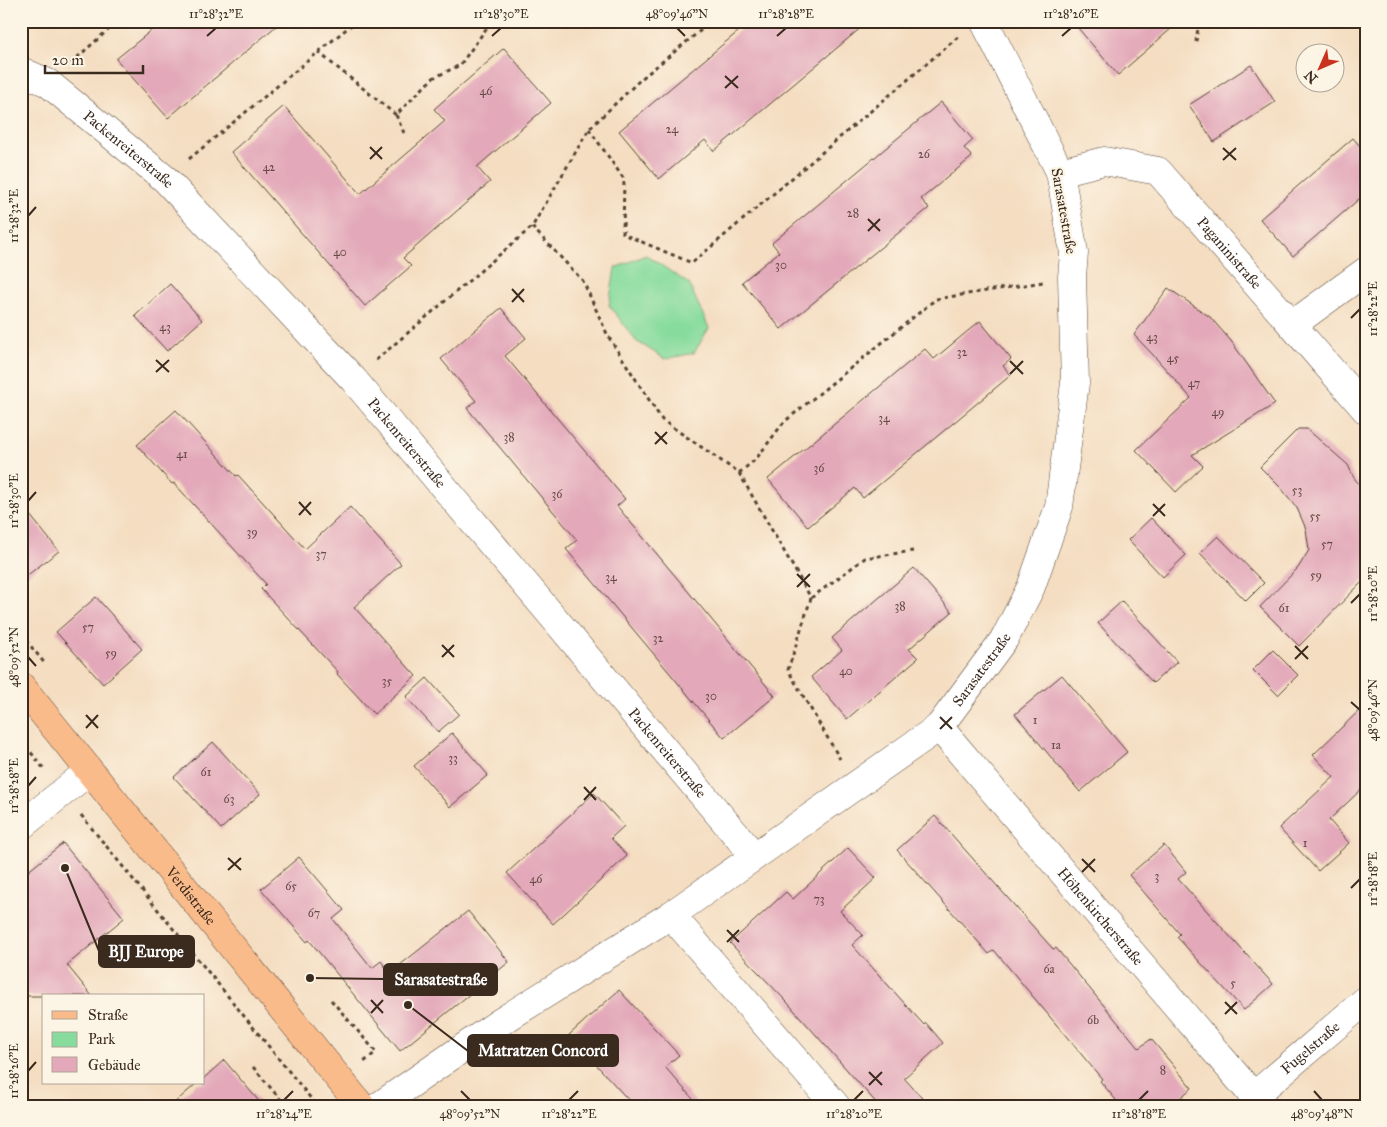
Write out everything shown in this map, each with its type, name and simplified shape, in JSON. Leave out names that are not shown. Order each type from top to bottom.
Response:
[{"type":"main road","name":"Verdistraße","points":[[21,686],[361,1106]]},
{"type":"street","name":"Sarasatestraße","points":[[379,1106],[499,1023],[672,915],[939,727],[1005,638],[1031,586],[1059,507],[1075,383],[1072,277],[1074,253],[1060,172],[984,21]]},
{"type":"street","name":"Packenreiterstraße","points":[[21,71],[48,83],[165,179],[353,379],[754,856]]},
{"type":"street","name":"Paganinistraße","points":[[1060,172],[1104,161],[1158,171],[1366,410]]},
{"type":"street","points":[[1292,325],[1366,271]]},
{"type":"street","name":"Höhenkircherstraße","points":[[939,727],[1258,1101]]},
{"type":"street","points":[[21,826],[89,771]]},
{"type":"street","points":[[672,915],[836,1106]]},
{"type":"street","name":"Fugelstraße","points":[[1258,1101],[1366,1000]]},
{"type":"path","points":[[48,83],[118,21]]},
{"type":"path","points":[[165,179],[356,21]]},
{"type":"path","points":[[396,115],[433,78],[460,65],[490,22],[551,23],[568,27],[592,21]]},
{"type":"path","points":[[353,379],[532,226],[589,129],[641,79],[712,21]]},
{"type":"path","points":[[1196,42],[1199,21]]},
{"type":"path","points":[[589,129],[624,179],[623,234],[692,263],[961,34]]},
{"type":"path","points":[[318,52],[396,115],[404,133]]},
{"type":"path","points":[[532,226],[583,281],[608,336],[662,420],[739,473],[811,598]]},
{"type":"path","points":[[739,473],[756,459],[784,422],[936,299],[1072,277]]},
{"type":"path","points":[[855,785],[788,670],[811,598],[865,558],[913,551]]},
{"type":"path","points":[[21,740],[316,1104],[310,1106]]},
{"type":"path","points":[[331,1000],[376,1052],[364,1062]]},
{"type":"path","points":[[253,1067],[286,1106]]},
{"type":"green space","points":[[646,255],[689,284],[709,328],[694,353],[665,359],[636,341],[609,305],[615,268]]},
{"type":"building","points":[[163,21],[282,21],[168,118],[116,59]]},
{"type":"building","points":[[751,21],[869,21],[714,151],[705,140],[659,179],[619,131]]},
{"type":"building","points":[[1072,21],[1180,21],[1118,75]]},
{"type":"building","points":[[504,48],[551,103],[477,167],[490,182],[403,258],[411,266],[365,306],[231,152],[284,106],[360,194],[445,121],[434,109]]},
{"type":"building","points":[[1251,65],[1275,102],[1214,142],[1189,105]]},
{"type":"building","points":[[941,102],[973,140],[964,148],[972,157],[921,199],[929,208],[781,329],[742,282],[779,252],[772,243]]},
{"type":"building","points":[[1353,138],[1366,153],[1366,193],[1293,256],[1260,219]]},
{"type":"building","points":[[170,284],[202,320],[167,351],[135,316]]},
{"type":"building","points":[[1168,288],[1210,317],[1231,341],[1275,404],[1192,455],[1203,466],[1176,492],[1136,450],[1191,398],[1134,335]]},
{"type":"building","points":[[501,308],[526,338],[505,356],[625,499],[617,506],[775,696],[724,738],[566,549],[577,540],[467,408],[476,401],[441,359]]},
{"type":"building","points":[[980,321],[1011,359],[1003,366],[1011,375],[863,498],[855,488],[808,527],[768,479],[925,349],[934,359]]},
{"type":"building","points":[[176,410],[305,549],[350,507],[401,564],[354,607],[416,676],[374,714],[261,589],[266,584],[137,445]]},
{"type":"building","points":[[1298,429],[1307,429],[1348,465],[1354,478],[1366,492],[1366,578],[1299,646],[1260,607],[1298,568],[1309,550],[1306,529],[1297,508],[1281,488],[1260,467]]},
{"type":"building","points":[[21,504],[59,551],[21,580]]},
{"type":"building","points":[[1151,518],[1186,555],[1163,577],[1128,540]]},
{"type":"building","points":[[1218,536],[1264,583],[1246,601],[1200,553]]},
{"type":"building","points":[[914,568],[952,612],[909,649],[918,658],[847,719],[811,677],[842,650],[832,638]]},
{"type":"building","points":[[96,597],[142,649],[103,684],[56,632]]},
{"type":"building","points":[[1122,601],[1177,662],[1153,683],[1098,623]]},
{"type":"building","points":[[1273,650],[1298,675],[1278,695],[1253,670]]},
{"type":"building","points":[[1062,675],[1127,752],[1080,792],[1015,714]]},
{"type":"building","points":[[427,678],[459,714],[438,732],[406,697]]},
{"type":"building","points":[[1366,704],[1366,785],[1329,820],[1349,843],[1318,871],[1279,828],[1334,777],[1313,755]]},
{"type":"building","points":[[452,733],[488,775],[450,807],[414,766]]},
{"type":"building","points":[[213,742],[260,794],[221,829],[174,777]]},
{"type":"building","points":[[594,793],[624,826],[611,838],[627,856],[553,924],[507,873]]},
{"type":"building","points":[[935,816],[1053,949],[1056,948],[1139,1048],[1151,1039],[1192,1088],[1170,1106],[1121,1106],[1100,1081],[1102,1079],[994,950],[989,954],[897,850]]},
{"type":"building","points":[[63,843],[124,918],[67,965],[90,994],[21,996],[21,877]]},
{"type":"building","points":[[1164,845],[1186,872],[1178,879],[1273,984],[1244,1010],[1177,937],[1180,934],[1129,875]]},
{"type":"building","points":[[848,848],[876,878],[840,911],[863,935],[852,945],[924,1025],[926,1023],[943,1043],[904,1078],[929,1106],[879,1106],[786,1001],[730,943],[786,892],[793,899]]},
{"type":"building","points":[[299,857],[344,910],[333,919],[372,968],[381,961],[390,973],[468,911],[509,962],[400,1051],[309,940],[307,942],[261,889]]},
{"type":"building","points":[[619,990],[679,1055],[665,1067],[699,1106],[634,1106],[569,1035]]},
{"type":"building","points":[[224,1060],[263,1106],[171,1106],[196,1084],[205,1084],[205,1077]]},
{"type":"place","name":"BJJ Europe","points":[[65,868]]},
{"type":"place","name":"Sarasatestraße","points":[[310,978]]},
{"type":"place","name":"Matratzen Concord","points":[[408,1005]]}]
